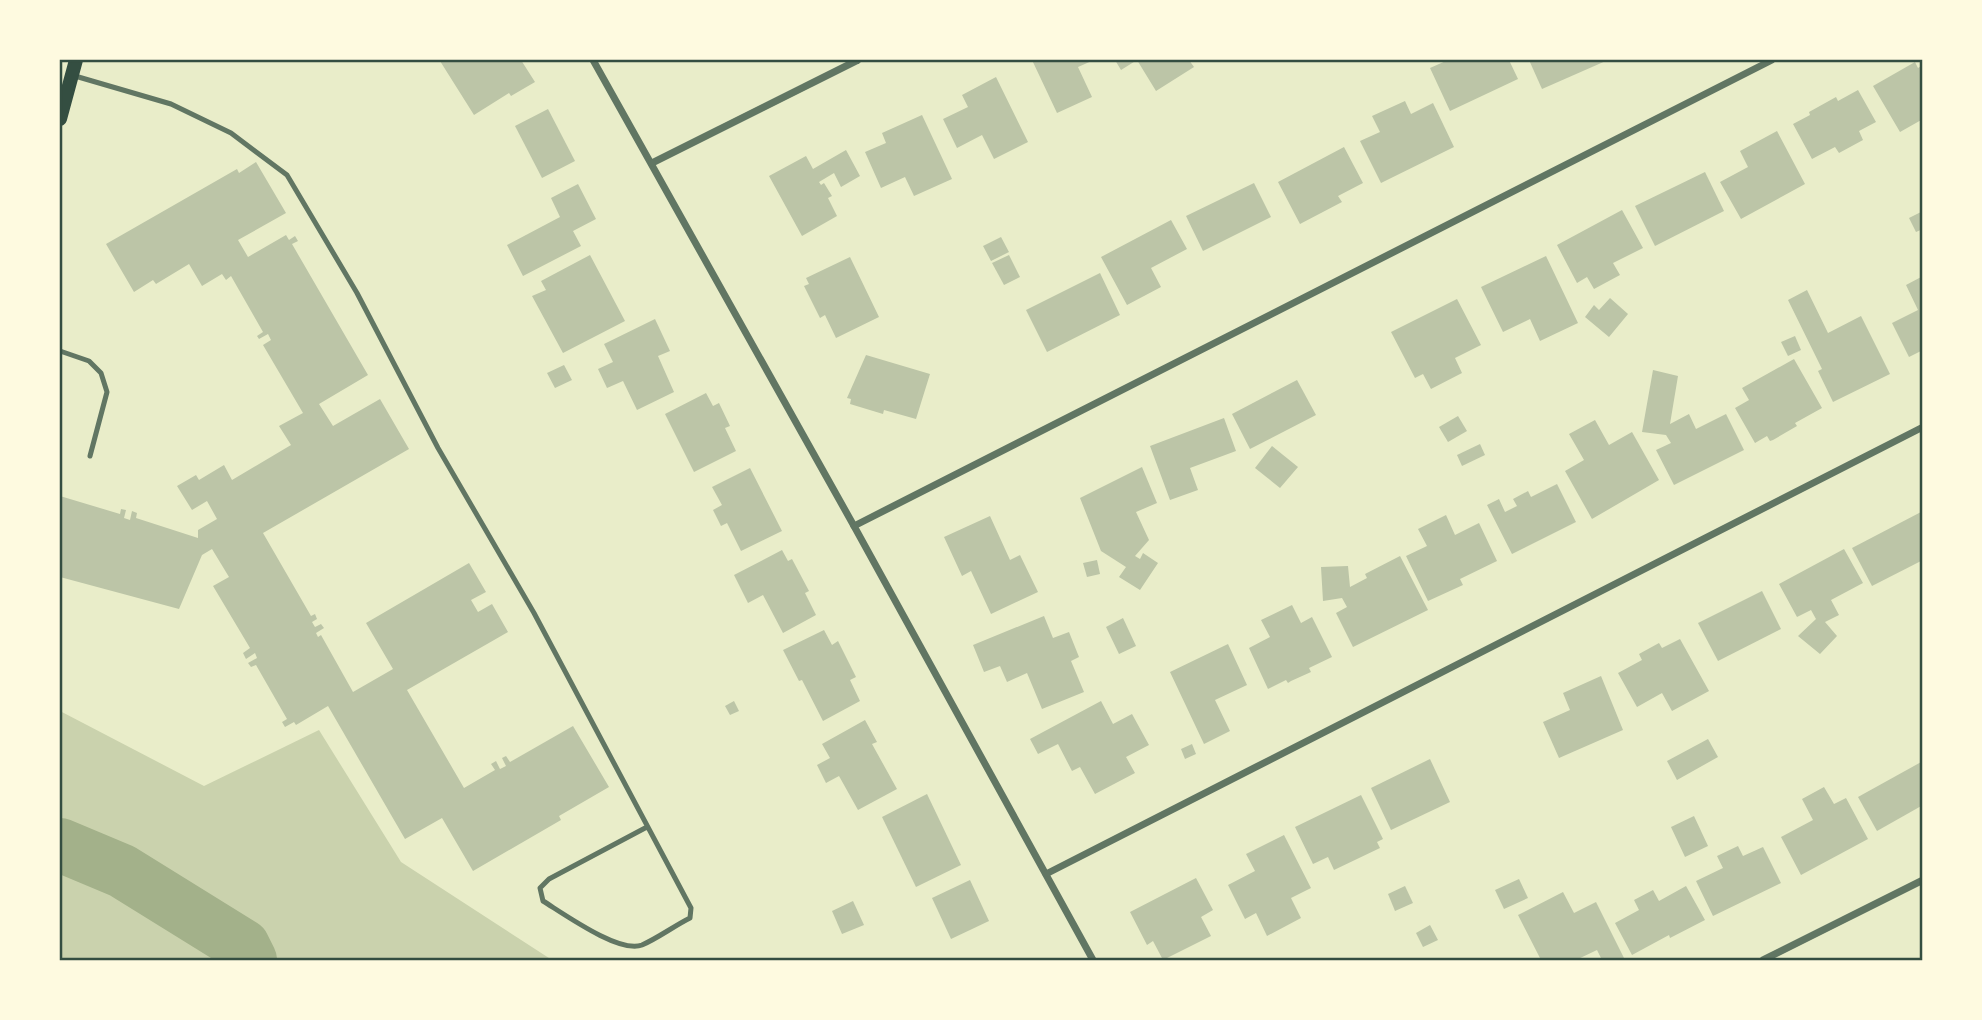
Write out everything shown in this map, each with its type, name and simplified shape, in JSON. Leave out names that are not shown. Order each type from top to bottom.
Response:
[{"type":"main road","points":[[60,119],[76,60]]},
{"type":"street","points":[[593,60],[1093,961]]},
{"type":"street","points":[[652,163],[858,60]]},
{"type":"street","points":[[854,526],[1772,60]]},
{"type":"street","points":[[1045,874],[1923,427]]},
{"type":"street","points":[[1763,961],[1923,880]]},
{"type":"lane","points":[[72,75],[171,104],[231,133],[287,175],[357,293],[438,447],[534,613],[691,908],[690,918],[640,945],[629,947],[610,940],[544,901],[540,888],[549,879],[647,827]]},
{"type":"lane","points":[[60,352],[89,361],[102,373],[107,393],[90,456]]},
{"type":"green space","points":[[60,711],[204,786],[319,730],[401,862],[552,960],[60,960]]},
{"type":"building","points":[[521,60],[535,82],[511,96],[509,93],[474,115],[440,61]]},
{"type":"building","points":[[1032,60],[1094,60],[1078,67],[1092,97],[1057,113]]},
{"type":"building","points":[[1115,60],[1137,60],[1121,70]]},
{"type":"building","points":[[1137,60],[1189,60],[1194,67],[1156,91]]},
{"type":"building","points":[[1448,60],[1509,60],[1518,79],[1450,111],[1430,68]]},
{"type":"building","points":[[1529,60],[1608,60],[1542,89]]},
{"type":"building","points":[[1915,62],[1918,68],[1923,65],[1923,119],[1900,132],[1873,86]]},
{"type":"building","points":[[996,77],[1028,142],[994,159],[982,135],[957,148],[943,119],[968,107],[962,95]]},
{"type":"building","points":[[1858,90],[1876,122],[1859,131],[1863,140],[1839,153],[1835,147],[1812,159],[1793,124],[1836,97],[1838,101]]},
{"type":"building","points":[[1405,101],[1411,114],[1433,103],[1454,147],[1381,183],[1360,141],[1380,132],[1372,116]]},
{"type":"building","points":[[548,109],[575,161],[542,178],[515,126]]},
{"type":"building","points":[[922,115],[952,179],[914,196],[905,177],[881,188],[865,152],[886,143],[882,133]]},
{"type":"building","points":[[1777,131],[1805,184],[1741,219],[1720,182],[1748,167],[1740,151]]},
{"type":"building","points":[[1344,147],[1363,183],[1338,196],[1342,202],[1300,224],[1278,182]]},
{"type":"building","points":[[846,150],[860,176],[841,187],[834,173],[819,182],[821,185],[824,183],[832,196],[828,198],[837,216],[802,236],[769,176],[806,156],[813,169]]},
{"type":"building","points":[[256,162],[286,213],[238,240],[248,257],[286,235],[289,240],[295,236],[298,241],[292,244],[368,375],[319,404],[333,426],[380,399],[409,449],[263,533],[311,616],[315,614],[317,619],[312,622],[315,627],[321,624],[324,628],[316,633],[318,637],[321,635],[353,692],[393,669],[366,623],[469,563],[486,592],[471,600],[478,612],[492,604],[508,632],[407,690],[464,788],[495,770],[491,764],[496,761],[500,769],[506,766],[502,758],[506,756],[510,762],[573,726],[609,787],[559,816],[561,820],[473,871],[442,818],[405,839],[328,706],[296,725],[294,722],[285,727],[282,722],[287,719],[256,665],[251,667],[248,663],[257,658],[255,653],[246,659],[243,653],[250,648],[213,586],[229,577],[212,549],[202,555],[179,609],[60,577],[60,496],[120,514],[121,509],[126,510],[124,518],[130,520],[132,511],[137,513],[136,518],[198,538],[198,530],[217,519],[207,501],[192,510],[177,486],[196,475],[199,480],[224,465],[232,480],[291,445],[279,426],[303,413],[263,345],[271,340],[268,334],[259,339],[257,336],[263,332],[231,276],[226,280],[222,274],[202,286],[189,264],[156,284],[153,280],[134,292],[106,244],[237,169],[239,173]]},
{"type":"building","points":[[1705,172],[1724,211],[1655,246],[1635,206]]},
{"type":"building","points":[[1254,183],[1271,217],[1203,251],[1186,216]]},
{"type":"building","points":[[578,184],[596,219],[573,231],[581,246],[523,276],[507,245],[560,217],[551,198]]},
{"type":"building","points":[[1622,210],[1643,248],[1613,263],[1620,275],[1594,289],[1587,277],[1577,283],[1557,245]]},
{"type":"building","points":[[1923,211],[1923,229],[1916,232],[1909,218]]},
{"type":"building","points":[[1171,220],[1187,249],[1151,268],[1161,287],[1127,305],[1101,257]]},
{"type":"building","points":[[1001,237],[1009,252],[991,261],[983,246]]},
{"type":"building","points":[[590,255],[625,321],[563,353],[532,296],[546,290],[541,281]]},
{"type":"building","points":[[1009,255],[1020,277],[1004,285],[992,263]]},
{"type":"building","points":[[1546,256],[1578,323],[1540,341],[1530,319],[1503,332],[1481,287]]},
{"type":"building","points":[[850,257],[879,317],[836,338],[825,315],[820,318],[804,286],[809,284],[806,278]]},
{"type":"building","points":[[1100,273],[1120,315],[1047,352],[1026,310]]},
{"type":"building","points":[[1923,276],[1923,350],[1909,357],[1892,323],[1918,310],[1906,285]]},
{"type":"building","points":[[1807,290],[1828,333],[1861,316],[1890,374],[1833,402],[1818,371],[1822,369],[1788,300]]},
{"type":"building","points":[[1610,298],[1628,314],[1609,337],[1585,317],[1594,305],[1599,310]]},
{"type":"building","points":[[1457,299],[1481,345],[1455,358],[1462,373],[1431,389],[1423,374],[1415,378],[1391,332]]},
{"type":"building","points":[[655,319],[670,351],[658,356],[674,392],[637,410],[623,381],[607,388],[598,369],[613,362],[604,344]]},
{"type":"building","points":[[1795,336],[1801,350],[1788,356],[1781,342]]},
{"type":"building","points":[[866,355],[930,374],[916,419],[884,410],[883,414],[850,404],[851,399],[847,398]]},
{"type":"building","points":[[1794,359],[1822,408],[1795,423],[1797,426],[1773,440],[1770,441],[1767,436],[1755,443],[1735,408],[1749,400],[1742,388]]},
{"type":"building","points":[[564,365],[572,380],[555,388],[547,373]]},
{"type":"building","points":[[1653,370],[1678,376],[1670,424],[1689,414],[1696,429],[1726,414],[1744,450],[1674,485],[1656,450],[1671,443],[1666,435],[1642,432]]},
{"type":"building","points":[[1297,380],[1316,415],[1250,449],[1232,414]]},
{"type":"building","points":[[706,393],[713,406],[719,403],[730,426],[725,428],[736,451],[694,472],[665,414]]},
{"type":"building","points":[[1458,416],[1467,431],[1448,442],[1439,427]]},
{"type":"building","points":[[1224,418],[1236,451],[1190,468],[1198,490],[1170,500],[1150,446]]},
{"type":"building","points":[[1595,420],[1609,445],[1632,432],[1659,480],[1592,519],[1565,471],[1584,460],[1569,434]]},
{"type":"building","points":[[1480,444],[1485,455],[1462,466],[1457,455]]},
{"type":"building","points":[[1272,446],[1298,467],[1280,488],[1255,468]]},
{"type":"building","points":[[1142,467],[1157,503],[1136,512],[1149,540],[1135,556],[1140,559],[1143,553],[1158,563],[1140,590],[1119,577],[1126,567],[1101,551],[1080,498]]},
{"type":"building","points":[[750,468],[782,531],[741,551],[727,523],[721,526],[713,510],[722,505],[712,487]]},
{"type":"building","points":[[1557,484],[1576,522],[1512,554],[1487,505],[1499,499],[1505,512],[1517,506],[1513,499],[1528,491],[1531,497]]},
{"type":"building","points":[[1921,512],[1923,560],[1872,586],[1852,548]]},
{"type":"building","points":[[1446,515],[1455,535],[1479,523],[1497,561],[1460,579],[1463,585],[1428,601],[1406,556],[1427,546],[1418,529]]},
{"type":"building","points":[[990,516],[1010,560],[1020,555],[1038,592],[991,614],[971,571],[962,576],[944,537]]},
{"type":"building","points":[[1844,549],[1863,583],[1831,600],[1839,615],[1825,622],[1837,636],[1820,654],[1798,636],[1816,619],[1811,610],[1797,617],[1779,584]]},
{"type":"building","points":[[782,550],[788,561],[792,559],[809,591],[805,593],[816,615],[783,633],[763,595],[748,603],[734,575]]},
{"type":"building","points":[[1400,556],[1428,610],[1353,647],[1336,613],[1347,607],[1342,598],[1323,601],[1321,567],[1348,566],[1350,587],[1367,578],[1365,574]]},
{"type":"building","points":[[1097,560],[1100,574],[1087,577],[1083,563]]},
{"type":"building","points":[[1762,591],[1781,629],[1718,661],[1698,623]]},
{"type":"building","points":[[1292,605],[1301,623],[1312,617],[1332,657],[1309,668],[1311,672],[1268,689],[1249,648],[1270,637],[1261,620]]},
{"type":"building","points":[[1044,616],[1053,638],[1069,632],[1079,657],[1071,661],[1084,692],[1042,709],[1027,673],[1007,682],[1000,666],[984,672],[973,645]]},
{"type":"building","points":[[1123,618],[1136,646],[1119,654],[1106,627]]},
{"type":"building","points":[[824,630],[832,645],[838,641],[856,677],[850,680],[860,701],[823,721],[783,650]]},
{"type":"building","points":[[1680,639],[1709,691],[1672,711],[1662,693],[1637,707],[1618,673],[1642,660],[1639,654],[1659,643],[1662,648]]},
{"type":"building","points":[[1228,644],[1247,685],[1215,700],[1230,731],[1204,744],[1170,672]]},
{"type":"building","points":[[1601,676],[1623,730],[1559,758],[1543,722],[1570,710],[1563,693]]},
{"type":"building","points":[[734,701],[739,711],[730,715],[725,706]]},
{"type":"building","points":[[1101,701],[1113,724],[1132,714],[1149,745],[1126,757],[1135,773],[1095,794],[1080,767],[1072,771],[1058,744],[1038,754],[1030,739]]},
{"type":"building","points":[[865,720],[877,742],[872,744],[897,789],[858,810],[839,776],[826,783],[817,765],[830,758],[822,744]]},
{"type":"building","points":[[1708,739],[1718,757],[1677,780],[1667,761]]},
{"type":"building","points":[[1192,744],[1196,754],[1185,759],[1181,749]]},
{"type":"building","points":[[1430,759],[1450,802],[1391,830],[1371,788]]},
{"type":"building","points":[[1923,761],[1923,805],[1877,831],[1858,797]]},
{"type":"building","points":[[1824,787],[1834,804],[1846,798],[1868,839],[1801,875],[1781,837],[1813,820],[1802,799]]},
{"type":"building","points":[[927,794],[961,865],[916,887],[882,817]]},
{"type":"building","points":[[1361,795],[1383,839],[1377,842],[1380,848],[1334,870],[1328,857],[1313,864],[1295,827]]},
{"type":"building","points":[[1694,816],[1708,846],[1685,857],[1671,827]]},
{"type":"building","points":[[1284,835],[1311,888],[1291,898],[1301,918],[1267,936],[1256,913],[1245,919],[1228,885],[1255,871],[1246,854]]},
{"type":"building","points":[[1738,846],[1743,856],[1763,847],[1781,883],[1713,916],[1696,881],[1723,868],[1717,856]]},
{"type":"building","points":[[1196,878],[1213,910],[1201,917],[1211,936],[1163,960],[1153,941],[1147,945],[1130,912]]},
{"type":"building","points":[[1519,879],[1528,898],[1504,909],[1495,890]]},
{"type":"building","points":[[970,880],[989,921],[951,939],[932,898]]},
{"type":"building","points":[[1405,886],[1413,903],[1395,911],[1388,894]]},
{"type":"building","points":[[1686,886],[1705,920],[1632,955],[1615,923],[1639,910],[1634,900],[1653,890],[1659,901]]},
{"type":"building","points":[[1563,892],[1574,913],[1596,902],[1625,960],[1602,960],[1597,950],[1576,960],[1541,960],[1518,915]]},
{"type":"building","points":[[853,901],[864,925],[842,934],[832,911]]},
{"type":"building","points":[[1430,925],[1438,940],[1423,947],[1416,933]]},
{"type":"waterway","points":[[60,845],[122,871],[243,946],[250,960]]}]
